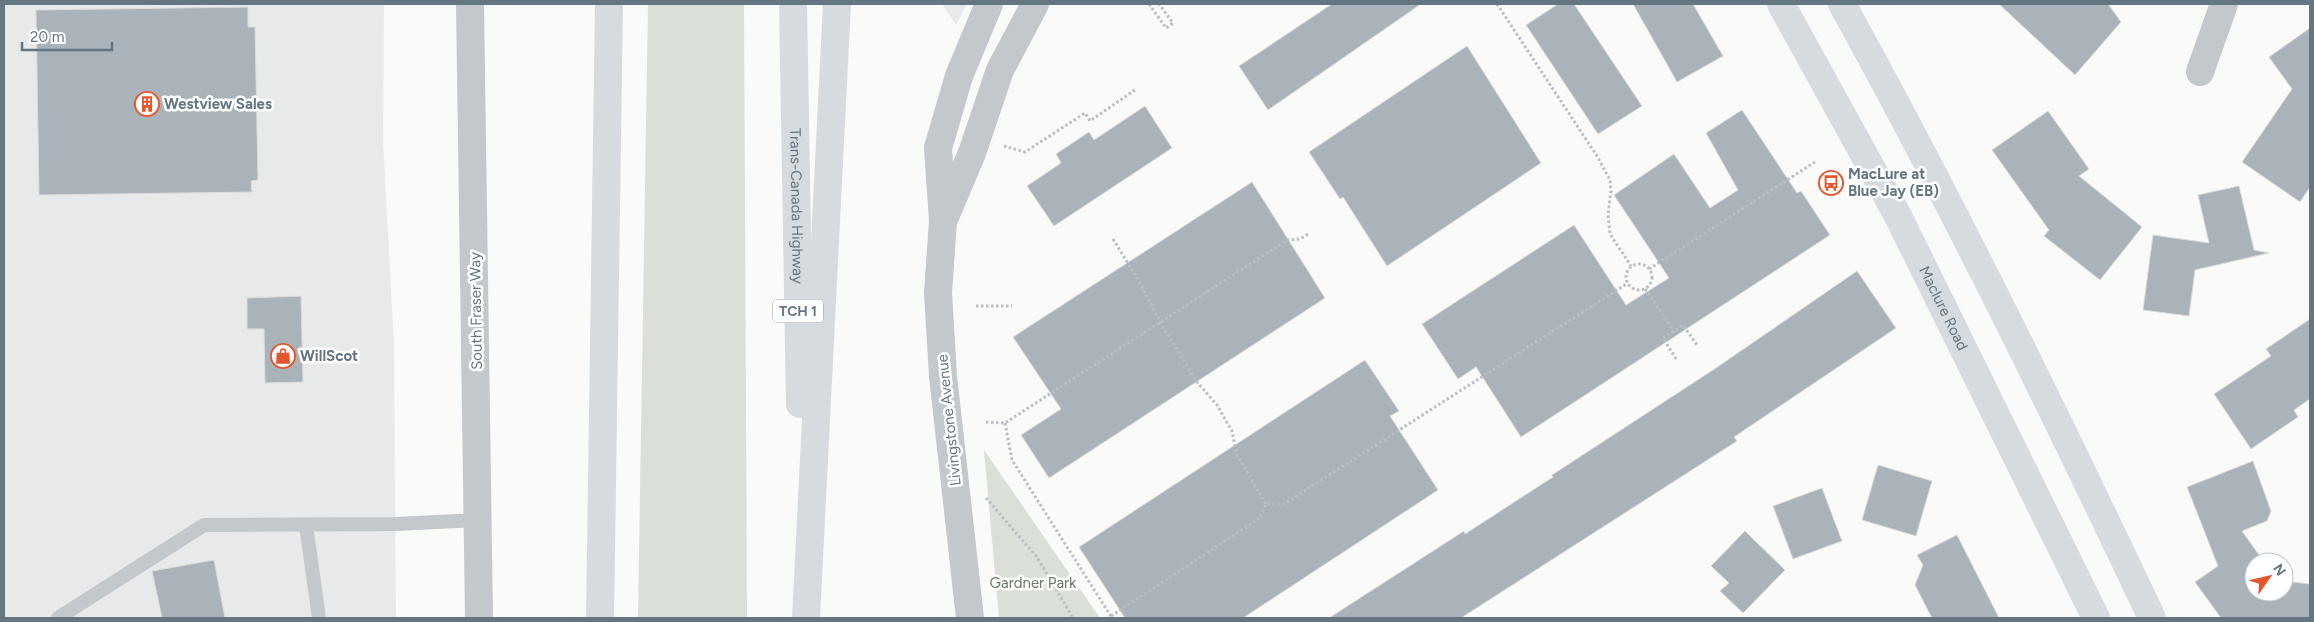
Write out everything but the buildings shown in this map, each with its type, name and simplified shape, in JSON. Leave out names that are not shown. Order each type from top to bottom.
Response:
[{"type":"main road","points":[[593,4],[606,188]]},
{"type":"main road","points":[[600,618],[608,4]]},
{"type":"main road","name":"Trans-Canada Highway","points":[[793,4],[805,618]]},
{"type":"main road","points":[[805,618],[837,4]]},
{"type":"main road","name":"Maclure Road","points":[[1781,4],[1899,218],[2096,618]]},
{"type":"main road","points":[[1842,4],[1912,132],[2089,486],[2152,618]]},
{"type":"street","name":"South Fraser Way","points":[[470,4],[473,54],[479,618]]},
{"type":"street","points":[[473,54],[474,4]]},
{"type":"street","name":"Livingstone Avenue","points":[[970,618],[943,376],[938,293],[943,221],[938,148],[959,76],[989,4]]},
{"type":"street","name":"Livingstone Avenue","points":[[943,221],[972,153],[1000,70],[1035,4]]},
{"type":"street","points":[[2200,72],[2224,4]]},
{"type":"lane","points":[[58,618],[204,526],[395,524],[478,520]]},
{"type":"lane","points":[[306,525],[319,618]]},
{"type":"path","points":[[1149,4],[1166,28],[1172,24],[1160,4]]},
{"type":"path","points":[[1497,4],[1597,156],[1610,180],[1611,191],[1608,214],[1610,234],[1631,266]]},
{"type":"path","points":[[997,144],[1025,152],[1085,113],[1090,121],[1135,90]]},
{"type":"path","points":[[1649,270],[1815,162]]},
{"type":"path","points":[[986,422],[1005,423],[1287,240],[1300,239],[1310,233]]},
{"type":"path","points":[[1113,240],[1139,280],[1160,322],[1197,382],[1218,405],[1232,431],[1237,456],[1266,504]]},
{"type":"path","points":[[1641,264],[1649,270],[1652,278],[1645,289],[1632,288],[1628,283],[1626,272],[1631,266],[1641,264]]},
{"type":"path","points":[[1266,504],[1284,504],[1628,283]]},
{"type":"path","points":[[1645,289],[1674,331]]},
{"type":"path","points":[[976,306],[1012,306]]},
{"type":"path","points":[[1676,359],[1663,338],[1683,324],[1698,345]]},
{"type":"path","points":[[1005,423],[1012,460],[1112,617],[1260,518],[1266,504]]},
{"type":"path","points":[[983,495],[1037,557],[1073,618]]},
{"type":"shaded area","points":[[4,4],[384,4],[383,140],[394,344],[396,618],[4,618]]},
{"type":"shaded area","points":[[942,4],[967,4],[956,25]]},
{"type":"green space","points":[[648,4],[744,4],[747,618],[638,618]]},
{"type":"green space","name":"Gardner Park","points":[[984,450],[1100,618],[999,618]]},
{"type":"place","name":"Westview Sales","points":[[147,104]]},
{"type":"place","name":"MacLure at Blue Jay (EB)","points":[[1831,183]]},
{"type":"place","name":"WillScot","points":[[283,356]]}]
